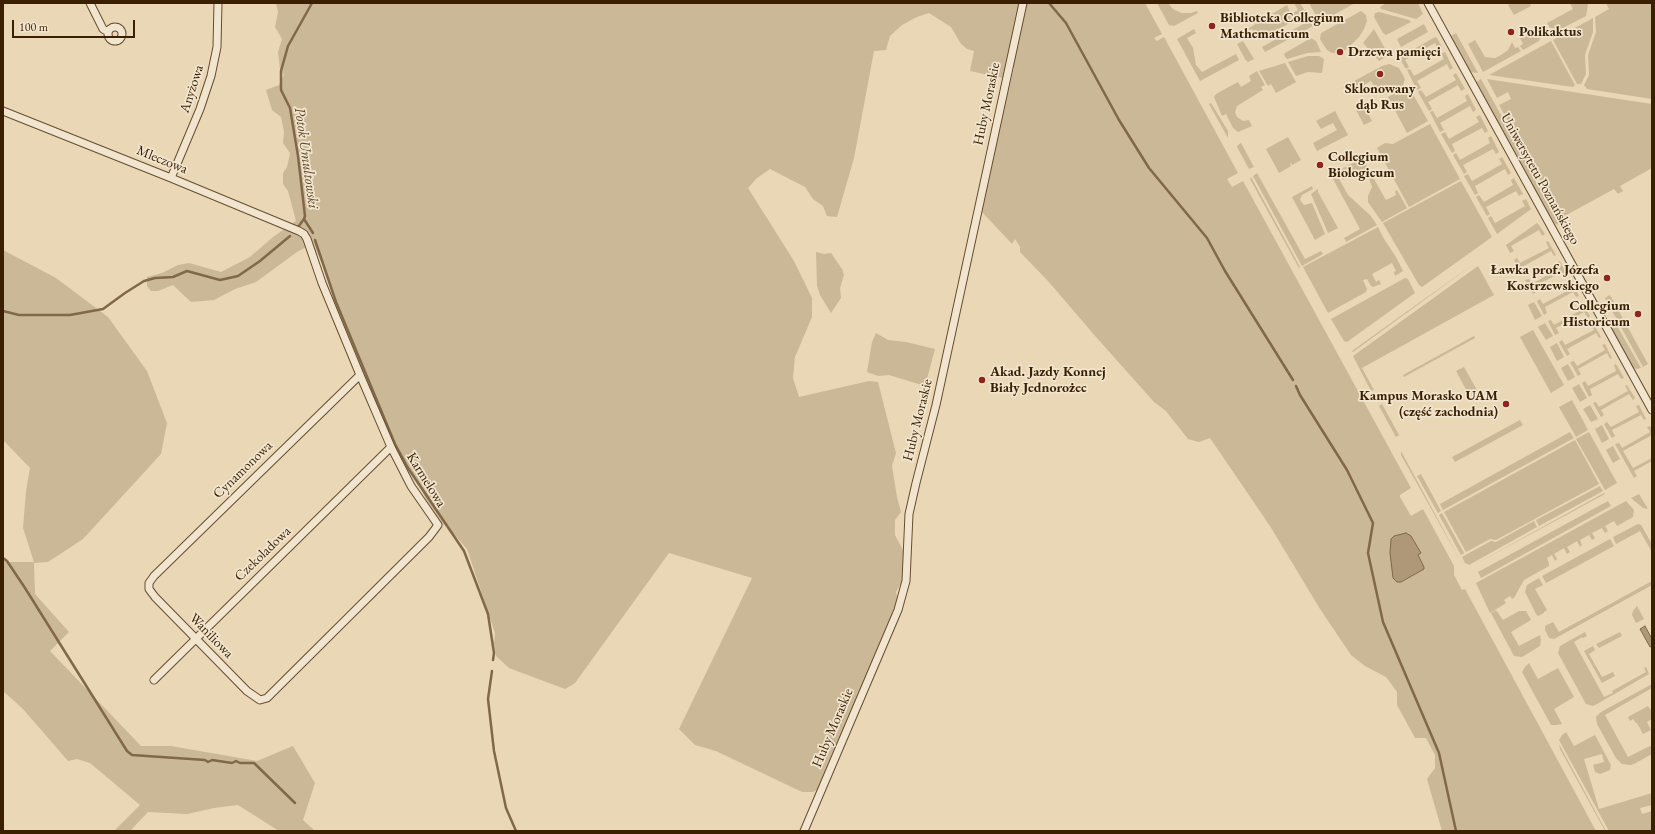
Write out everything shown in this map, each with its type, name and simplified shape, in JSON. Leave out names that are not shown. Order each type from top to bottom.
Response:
[{"type":"street","points":[[90,3],[103,30],[108,32]]},
{"type":"street","name":"Anyżowa","points":[[171,178],[200,109],[211,76],[217,47],[218,3]]},
{"type":"street","name":"Huby Moraskie","points":[[804,831],[898,610],[906,580],[909,514],[936,405],[1023,3]]},
{"type":"street","name":"Uniwersytetu Poznańskiego","points":[[1428,3],[1652,410]]},
{"type":"street","name":"Mleczowa","points":[[3,111],[299,231],[307,239]]},
{"type":"street","name":"Karmelowa","points":[[260,700],[267,698],[429,537],[438,525],[408,480],[391,447],[322,284],[307,239]]},
{"type":"street","name":"Cynamonowa","points":[[148,586],[151,578],[360,375]]},
{"type":"street","name":"Czekoladowa","points":[[154,680],[391,447]]},
{"type":"street","name":"Waniliowa","points":[[148,586],[154,597],[195,639],[247,691],[260,700]]},
{"type":"shaded area","points":[[276,3],[1145,3],[1162,34],[1154,38],[1157,41],[1164,37],[1238,173],[1227,179],[1232,187],[1243,181],[1411,488],[1400,495],[1400,497],[1411,516],[1423,509],[1454,566],[1454,575],[1462,590],[1465,589],[1596,831],[1442,831],[1427,779],[1435,768],[1435,755],[1426,738],[1415,738],[1397,705],[1397,692],[1386,677],[1365,666],[1351,655],[1320,609],[1270,526],[1210,438],[1199,442],[1188,439],[1166,411],[1154,402],[1048,281],[1020,252],[1020,247],[1015,239],[1012,244],[982,212],[995,144],[1014,68],[1007,63],[1003,78],[970,71],[974,51],[967,49],[961,44],[951,27],[929,13],[917,17],[902,25],[890,36],[886,50],[874,51],[854,158],[837,217],[827,216],[823,206],[813,199],[805,187],[770,169],[757,178],[748,188],[794,261],[812,298],[812,317],[795,357],[793,378],[799,397],[869,381],[878,382],[896,453],[892,466],[901,512],[895,520],[895,535],[905,554],[907,573],[896,592],[899,607],[892,633],[866,684],[822,787],[813,792],[802,792],[716,751],[695,745],[679,729],[752,578],[669,553],[575,683],[565,689],[509,668],[496,656],[494,643],[495,633],[467,549],[448,527],[434,516],[419,485],[406,466],[374,399],[340,312],[327,272],[312,244],[297,252],[256,282],[235,289],[214,300],[191,302],[173,285],[158,291],[151,291],[147,286],[147,277],[162,273],[178,265],[189,263],[221,272],[250,257],[273,237],[296,221],[288,191],[283,184],[283,173],[287,167],[290,153],[283,143],[284,132],[281,117],[272,110],[266,90],[279,85],[284,75],[280,69],[278,52],[282,39],[275,27],[278,12]]},
{"type":"shaded area","points":[[1157,3],[1168,3],[1173,9],[1181,13],[1191,13],[1197,11],[1198,13],[1174,26],[1169,25]]},
{"type":"shaded area","points":[[1294,3],[1300,3],[1305,11],[1303,16],[1260,39],[1257,38],[1252,29],[1244,31],[1287,5],[1291,14],[1298,10]]},
{"type":"shaded area","points":[[1309,3],[1355,3],[1321,22]]},
{"type":"shaded area","points":[[1386,3],[1418,3],[1423,14],[1416,19],[1381,9],[1380,7]]},
{"type":"shaded area","points":[[1513,3],[1530,3],[1531,6],[1514,15],[1508,5]]},
{"type":"shaded area","points":[[1570,3],[1587,3],[1586,16],[1559,30],[1550,28],[1547,23],[1573,9]]},
{"type":"shaded area","points":[[1606,3],[1652,3],[1652,99],[1587,89],[1584,85],[1589,75],[1588,55],[1596,32],[1595,17],[1609,9]]},
{"type":"shaded area","points":[[1361,11],[1366,15],[1367,21],[1359,37],[1348,48],[1340,53],[1332,53],[1327,50],[1320,39],[1321,33]]},
{"type":"shaded area","points":[[1379,12],[1409,20],[1411,22],[1386,35],[1383,33],[1374,17],[1375,13]]},
{"type":"shaded area","points":[[1593,18],[1593,32],[1585,55],[1586,74],[1581,84],[1577,84],[1553,40]]},
{"type":"shaded area","points":[[1307,22],[1311,23],[1313,26],[1265,52],[1262,47]]},
{"type":"shaded area","points":[[1424,24],[1428,32],[1401,47],[1397,39]]},
{"type":"shaded area","points":[[1540,27],[1543,32],[1539,41],[1523,50],[1520,46],[1523,44],[1520,38]]},
{"type":"shaded area","points":[[1194,29],[1196,33],[1187,38],[1193,48],[1196,65],[1202,72],[1236,54],[1239,60],[1200,81],[1177,39]]},
{"type":"shaded area","points":[[1374,29],[1388,54],[1379,61],[1363,43]]},
{"type":"shaded area","points":[[1456,33],[1478,73],[1470,72],[1451,36]]},
{"type":"shaded area","points":[[1435,37],[1442,47],[1438,49],[1435,43],[1405,60],[1409,67],[1406,69],[1401,61],[1402,56]]},
{"type":"shaded area","points":[[1311,38],[1316,41],[1321,52],[1307,53],[1287,59],[1284,55],[1285,53]]},
{"type":"shaded area","points":[[1475,40],[1485,57],[1495,58],[1501,55],[1508,50],[1512,42],[1515,48],[1518,47],[1521,51],[1483,72],[1468,44]]},
{"type":"shaded area","points":[[1243,41],[1254,59],[1248,62],[1237,44]]},
{"type":"shaded area","points":[[1551,41],[1575,85],[1573,87],[1489,75]]},
{"type":"shaded area","points":[[1445,52],[1453,68],[1450,70],[1447,64],[1417,81],[1421,88],[1417,90],[1407,70],[1410,69],[1414,76],[1444,59],[1441,54]]},
{"type":"shaded area","points":[[1308,56],[1319,56],[1324,59],[1322,73],[1308,72],[1296,76],[1288,62]]},
{"type":"shaded area","points":[[1285,63],[1296,82],[1276,93],[1271,84],[1268,86],[1259,71]]},
{"type":"shaded area","points":[[1389,64],[1399,68],[1405,79],[1403,85],[1386,94],[1381,88],[1374,86],[1371,81],[1348,94],[1343,87],[1382,66]]},
{"type":"shaded area","points":[[1257,71],[1265,85],[1261,87],[1263,90],[1237,106],[1235,112],[1237,117],[1243,121],[1249,120],[1252,126],[1238,132],[1233,128],[1226,114],[1222,116],[1214,97],[1216,94],[1238,82],[1241,87],[1251,81],[1249,76]]},
{"type":"shaded area","points":[[1456,73],[1465,89],[1461,91],[1458,85],[1428,102],[1432,109],[1429,111],[1418,92],[1421,90],[1426,97],[1456,80],[1453,75]]},
{"type":"shaded area","points":[[1481,79],[1562,225],[1555,224],[1551,218],[1476,82]]},
{"type":"shaded area","points":[[1487,79],[1652,104],[1652,168],[1620,186],[1623,191],[1618,194],[1614,189],[1561,218],[1499,105],[1511,99],[1508,92],[1497,98]]},
{"type":"shaded area","points":[[1405,87],[1410,89],[1428,121],[1407,133],[1388,97]]},
{"type":"shaded area","points":[[1468,94],[1476,110],[1473,112],[1470,106],[1440,123],[1444,130],[1440,132],[1430,112],[1433,111],[1437,118],[1467,101],[1465,96]]},
{"type":"shaded area","points":[[1211,103],[1228,131],[1228,138],[1209,104]]},
{"type":"shaded area","points":[[1364,106],[1372,121],[1364,125],[1356,110]]},
{"type":"shaded area","points":[[1335,111],[1348,135],[1317,151],[1313,143],[1337,130],[1333,123],[1321,129],[1316,121]]},
{"type":"shaded area","points":[[1480,115],[1488,131],[1485,133],[1482,128],[1452,144],[1455,151],[1452,153],[1441,134],[1445,132],[1449,139],[1479,122],[1476,117]]},
{"type":"shaded area","points":[[1430,124],[1460,179],[1409,207],[1377,148],[1385,143],[1393,144]]},
{"type":"shaded area","points":[[1491,136],[1499,152],[1496,154],[1493,149],[1463,165],[1467,172],[1464,174],[1453,155],[1456,153],[1460,160],[1490,143],[1488,138]]},
{"type":"shaded area","points":[[1288,137],[1301,160],[1292,165],[1290,163],[1291,166],[1279,173],[1266,149]]},
{"type":"shaded area","points":[[1241,143],[1254,167],[1249,169],[1237,147]]},
{"type":"shaded area","points":[[1502,157],[1511,173],[1508,175],[1505,169],[1475,186],[1478,193],[1475,195],[1464,176],[1468,174],[1472,181],[1502,164],[1499,159]]},
{"type":"shaded area","points":[[1362,158],[1386,200],[1396,195],[1395,191],[1397,190],[1407,208],[1382,222],[1368,202],[1368,196],[1372,187],[1369,178],[1363,174],[1355,173],[1343,180],[1338,171]]},
{"type":"shaded area","points":[[1257,173],[1305,259],[1321,251],[1323,254],[1302,266],[1253,176]]},
{"type":"shaded area","points":[[1251,177],[1300,267],[1299,268],[1250,179]]},
{"type":"shaded area","points":[[1338,177],[1348,195],[1370,215],[1377,225],[1346,242],[1344,238],[1360,229],[1333,179]]},
{"type":"shaded area","points":[[1514,178],[1523,194],[1519,196],[1516,191],[1486,207],[1490,214],[1487,216],[1476,197],[1479,195],[1484,202],[1513,185],[1511,180]]},
{"type":"shaded area","points":[[1461,181],[1492,237],[1422,287],[1419,285],[1383,223]]},
{"type":"shaded area","points":[[1312,186],[1313,189],[1302,195],[1300,200],[1304,205],[1312,203],[1325,234],[1315,240],[1292,197]]},
{"type":"shaded area","points":[[1318,189],[1318,192],[1338,228],[1328,233],[1311,194]]},
{"type":"shaded area","points":[[1526,199],[1531,209],[1497,234],[1488,218],[1491,216],[1495,223],[1525,206],[1522,201]]},
{"type":"shaded area","points":[[1537,223],[1545,234],[1542,236],[1539,230],[1511,246],[1514,251],[1510,253],[1506,245]]},
{"type":"shaded area","points":[[1378,227],[1403,271],[1395,276],[1394,272],[1396,271],[1392,263],[1372,274],[1376,282],[1379,280],[1381,284],[1373,287],[1367,279],[1363,280],[1367,289],[1366,292],[1328,313],[1303,267]]},
{"type":"shaded area","points":[[1548,241],[1556,255],[1554,256],[1551,251],[1522,267],[1525,272],[1522,274],[1514,260],[1517,258],[1520,263],[1549,248],[1546,242]]},
{"type":"shaded area","points":[[3,250],[56,278],[108,317],[147,371],[167,423],[161,454],[83,539],[48,562],[34,563],[35,594],[69,632],[50,651],[141,746],[171,746],[257,761],[293,746],[315,783],[303,820],[315,831],[279,831],[238,805],[214,808],[187,814],[148,812],[130,831],[114,831],[140,805],[90,763],[77,759],[68,761],[23,709],[3,691],[3,559],[6,562],[34,562],[23,528],[26,491],[30,468],[5,442],[3,442]]},
{"type":"shaded area","points":[[816,252],[824,254],[831,253],[842,269],[844,275],[840,288],[841,298],[831,313],[820,295],[817,286]]},
{"type":"shaded area","points":[[1560,261],[1567,275],[1565,277],[1562,272],[1533,287],[1536,292],[1533,294],[1525,280],[1529,279],[1532,284],[1560,268],[1557,263]]},
{"type":"shaded area","points":[[1475,263],[1353,352],[1352,351],[1416,305]]},
{"type":"shaded area","points":[[1478,266],[1494,295],[1362,368],[1374,390],[1371,391],[1353,356]]},
{"type":"shaded area","points":[[1405,278],[1408,279],[1415,293],[1347,342],[1344,341],[1331,319]]},
{"type":"shaded area","points":[[1571,282],[1579,296],[1576,297],[1573,292],[1545,307],[1547,313],[1544,315],[1537,301],[1540,299],[1543,304],[1571,289],[1569,283]]},
{"type":"shaded area","points":[[1610,295],[1648,364],[1643,367],[1605,298]]},
{"type":"shaded area","points":[[1534,302],[1542,316],[1535,320],[1528,305]]},
{"type":"shaded area","points":[[1582,302],[1590,316],[1588,318],[1584,312],[1556,328],[1559,333],[1555,335],[1548,321],[1551,320],[1554,325],[1583,309],[1580,304]]},
{"type":"shaded area","points":[[1545,323],[1553,336],[1546,340],[1538,327]]},
{"type":"shaded area","points":[[1593,323],[1601,337],[1599,338],[1596,333],[1567,349],[1570,354],[1567,356],[1559,342],[1562,340],[1565,345],[1594,330],[1591,324]]},
{"type":"shaded area","points":[[1617,326],[1641,368],[1636,369],[1632,366],[1612,329]]},
{"type":"shaded area","points":[[1533,330],[1564,385],[1551,393],[1520,337]]},
{"type":"shaded area","points":[[876,333],[888,340],[906,342],[935,349],[925,386],[889,375],[878,376],[867,372],[872,342]]},
{"type":"shaded area","points":[[1474,336],[1475,338],[1404,377],[1403,375]]},
{"type":"shaded area","points":[[1557,343],[1564,357],[1557,361],[1550,347]]},
{"type":"shaded area","points":[[1605,344],[1612,358],[1610,359],[1607,353],[1578,369],[1581,374],[1578,376],[1570,362],[1574,361],[1577,366],[1605,350],[1602,345]]},
{"type":"shaded area","points":[[1568,364],[1575,377],[1568,381],[1561,368]]},
{"type":"shaded area","points":[[1616,364],[1624,378],[1621,379],[1618,374],[1590,389],[1592,395],[1589,397],[1582,383],[1585,381],[1588,386],[1616,371],[1614,365]]},
{"type":"shaded area","points":[[1464,367],[1477,390],[1469,395],[1456,371]]},
{"type":"shaded area","points":[[1579,384],[1587,398],[1580,402],[1572,388]]},
{"type":"shaded area","points":[[1627,385],[1635,398],[1633,400],[1629,394],[1601,410],[1604,415],[1601,417],[1593,403],[1596,402],[1599,407],[1628,391],[1625,386]]},
{"type":"shaded area","points":[[1572,400],[1588,430],[1576,437],[1559,407]]},
{"type":"shaded area","points":[[1382,404],[1399,435],[1396,437],[1379,406]]},
{"type":"shaded area","points":[[1590,405],[1598,419],[1591,422],[1583,409]]},
{"type":"shaded area","points":[[1639,405],[1646,419],[1644,420],[1641,415],[1612,430],[1615,436],[1612,438],[1604,424],[1607,422],[1611,427],[1639,412],[1636,406]]},
{"type":"shaded area","points":[[1520,420],[1523,425],[1455,462],[1452,457]]},
{"type":"shaded area","points":[[1602,425],[1609,439],[1602,443],[1595,429]]},
{"type":"shaded area","points":[[1650,426],[1652,435],[1623,451],[1633,468],[1652,458],[1652,461],[1634,471],[1637,476],[1634,478],[1615,444],[1619,443],[1622,448],[1650,432],[1647,427]]},
{"type":"shaded area","points":[[1570,432],[1574,438],[1443,510],[1440,504]]},
{"type":"shaded area","points":[[1589,432],[1617,483],[1605,490],[1576,439]]},
{"type":"shaded area","points":[[1575,440],[1599,484],[1496,540],[1490,539],[1466,552],[1444,512]]},
{"type":"shaded area","points":[[1613,446],[1620,459],[1613,463],[1606,450]]},
{"type":"shaded area","points":[[1401,451],[1462,564],[1401,455]]},
{"type":"shaded area","points":[[1421,474],[1441,511],[1438,513],[1417,476]]},
{"type":"shaded area","points":[[1600,486],[1603,491],[1539,526],[1536,520]]},
{"type":"shaded area","points":[[1604,493],[1605,494],[1474,565]]},
{"type":"shaded area","points":[[1639,494],[1648,509],[1643,508],[1631,498]]},
{"type":"shaded area","points":[[1608,501],[1611,506],[1481,578],[1478,572]]},
{"type":"shaded area","points":[[1626,501],[1634,510],[1633,517],[1617,526],[1614,521],[1605,526],[1608,531],[1605,533],[1602,528],[1592,533],[1595,538],[1592,540],[1589,535],[1580,540],[1582,545],[1580,547],[1577,541],[1567,547],[1570,552],[1567,554],[1564,548],[1554,554],[1557,559],[1555,561],[1552,555],[1547,558],[1549,566],[1524,580],[1514,598],[1512,599],[1510,596],[1504,600],[1506,603],[1490,613],[1476,583]]},
{"type":"shaded area","points":[[1442,513],[1464,553],[1461,555],[1439,515]]},
{"type":"shaded area","points":[[1534,521],[1537,527],[1469,565],[1465,563],[1462,557],[1491,541],[1496,542]]},
{"type":"shaded area","points":[[1638,524],[1641,525],[1652,544],[1652,552],[1640,531],[1616,544],[1613,537]]},
{"type":"shaded area","points":[[1406,533],[1411,536],[1421,553],[1418,555],[1424,569],[1401,582],[1397,582],[1393,578],[1390,553],[1391,539],[1394,536]]},
{"type":"shaded area","points":[[1610,539],[1614,546],[1546,583],[1542,576]]},
{"type":"shaded area","points":[[1539,578],[1543,585],[1535,589],[1547,610],[1538,616],[1525,592],[1527,585]]},
{"type":"shaded area","points":[[1652,581],[1652,585],[1554,639],[1549,638],[1545,630],[1545,626],[1553,622],[1559,632]]},
{"type":"shaded area","points":[[1637,606],[1644,619],[1636,623],[1632,615]]},
{"type":"shaded area","points":[[1496,610],[1503,620],[1519,611],[1526,611],[1531,620],[1511,632],[1519,646],[1540,635],[1540,646],[1522,657],[1514,656],[1491,613]]},
{"type":"shaded area","points":[[1645,626],[1652,639],[1652,646],[1650,647],[1640,629]]},
{"type":"shaded area","points":[[1585,632],[1587,636],[1574,642],[1604,697],[1646,672],[1644,668],[1646,667],[1649,674],[1593,706],[1586,704],[1558,653],[1560,646]]},
{"type":"shaded area","points":[[1620,632],[1622,636],[1599,648],[1596,644]]},
{"type":"shaded area","points":[[1593,646],[1595,650],[1589,654],[1602,677],[1613,672],[1615,676],[1602,683],[1584,651]]},
{"type":"shaded area","points":[[1529,663],[1538,679],[1558,668],[1574,697],[1554,709],[1562,724],[1551,725],[1522,672]]},
{"type":"shaded area","points":[[1652,684],[1652,688],[1605,715],[1628,757],[1652,745],[1652,754],[1634,764],[1622,764],[1616,758],[1597,724],[1596,717],[1601,712]]},
{"type":"shaded area","points":[[1648,706],[1652,711],[1652,719],[1647,722],[1651,730],[1643,734],[1637,723],[1633,719],[1630,721],[1628,717]]},
{"type":"shaded area","points":[[1566,732],[1574,746],[1595,735],[1611,765],[1610,770],[1600,774],[1595,772],[1593,765],[1604,762],[1602,754],[1584,759],[1599,809],[1652,793],[1652,805],[1640,808],[1642,814],[1652,811],[1652,831],[1609,831],[1559,740]]},
{"type":"shaded area","points":[[1559,744],[1606,831],[1560,749]]},
{"type":"waterway","name":"Potok Umultowski","points":[[298,227],[305,216],[298,156],[290,108],[281,90],[281,71],[288,46],[312,3]]},
{"type":"waterway","points":[[1049,3],[1066,23],[1119,120],[1149,168],[1207,238],[1225,271],[1293,380]]},
{"type":"waterway","points":[[304,219],[313,233]]},
{"type":"waterway","name":"Potok Umultowski","points":[[3,311],[19,315],[70,315],[103,309],[144,281],[155,278],[173,277],[187,271],[220,280],[238,276],[260,261],[290,236]]},
{"type":"waterway","points":[[315,240],[336,302],[395,444],[408,468],[464,551],[488,614],[494,653],[493,660]]},
{"type":"waterway","points":[[1296,386],[1300,395],[1347,470],[1373,523],[1368,553],[1383,622],[1439,753],[1456,831]]},
{"type":"waterway","points":[[3,558],[7,561],[25,588],[127,751],[132,755],[205,760],[208,762],[212,760],[232,763],[236,761],[240,763],[254,763],[295,803]]},
{"type":"waterway","points":[[492,671],[488,699],[494,751],[506,808],[516,831]]},
{"type":"place","name":"Biblioteka Collegium Mathematicum","points":[[1212,26]]},
{"type":"place","name":"Polikaktus","points":[[1511,32]]},
{"type":"place","name":"Drzewa pamięci","points":[[1340,52]]},
{"type":"place","name":"Sklonowany dąb Rus","points":[[1380,74]]},
{"type":"place","name":"Collegium Biologicum","points":[[1320,165]]},
{"type":"place","name":"Ławka prof. Józefa Kostrzewskiego","points":[[1607,278]]},
{"type":"place","name":"Collegium Historicum","points":[[1638,314]]},
{"type":"place","name":"Akad. Jazdy Konnej Biały Jednorożec","points":[[982,380]]},
{"type":"place","name":"Kampus Morasko UAM (część zachodnia)","points":[[1506,404]]}]
